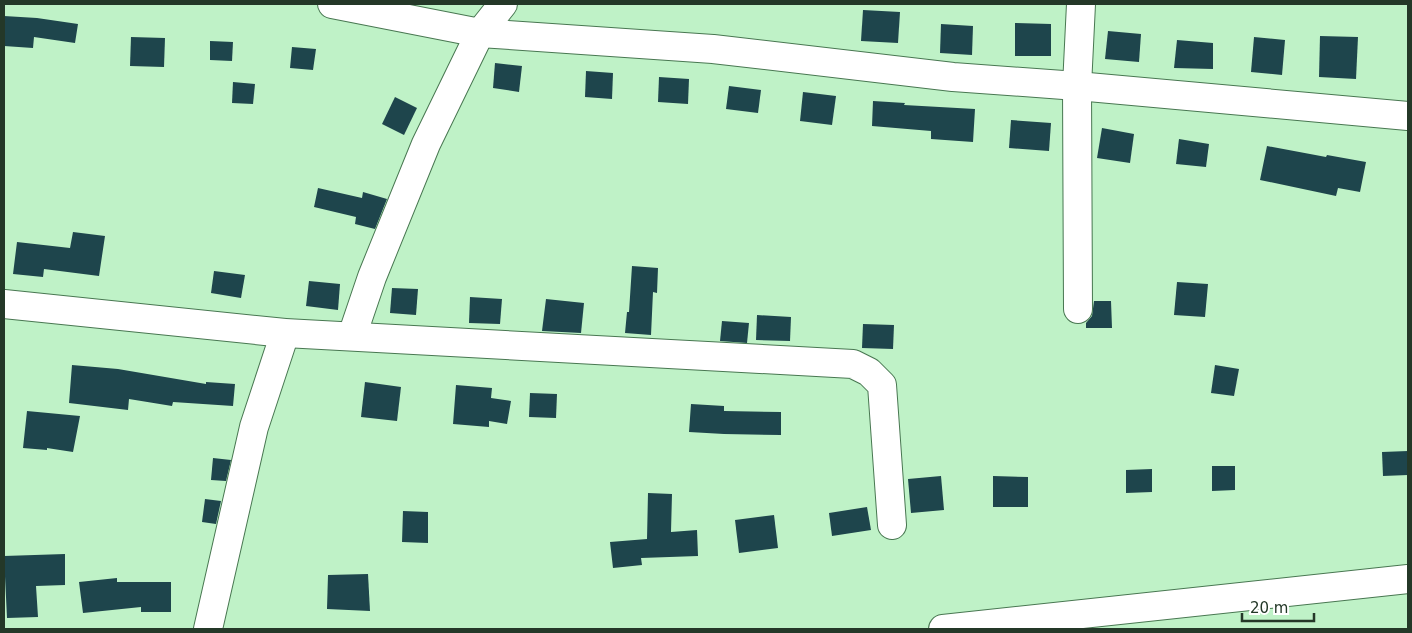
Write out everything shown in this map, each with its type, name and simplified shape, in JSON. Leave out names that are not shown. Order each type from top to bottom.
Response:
[{"type":"street","points":[[332,4],[480,33],[713,49],[953,77],[1077,86],[1408,116]]},
{"type":"street","points":[[352,336],[372,277],[426,144],[480,33],[503,4]]},
{"type":"street","points":[[1078,309],[1077,86],[1081,4]]},
{"type":"street","points":[[4,304],[285,333],[853,364],[869,372],[882,385],[892,525]]},
{"type":"street","points":[[208,629],[254,426],[285,333]]},
{"type":"street","points":[[943,629],[1408,579]]},
{"type":"building","points":[[863,10],[900,12],[898,43],[861,41]]},
{"type":"building","points":[[4,16],[37,18],[78,24],[75,43],[34,37],[33,48],[4,46]]},
{"type":"building","points":[[1015,23],[1051,24],[1051,56],[1015,56]]},
{"type":"building","points":[[941,24],[973,26],[972,55],[940,53]]},
{"type":"building","points":[[1108,31],[1141,34],[1139,62],[1105,59]]},
{"type":"building","points":[[1320,36],[1358,37],[1356,79],[1319,77]]},
{"type":"building","points":[[131,37],[165,38],[164,67],[130,66]]},
{"type":"building","points":[[1254,37],[1285,40],[1282,75],[1251,72]]},
{"type":"building","points":[[1177,40],[1213,43],[1213,69],[1174,68]]},
{"type":"building","points":[[210,41],[233,42],[232,61],[210,60]]},
{"type":"building","points":[[292,47],[316,49],[313,70],[290,68]]},
{"type":"building","points":[[495,63],[522,66],[519,92],[493,88]]},
{"type":"building","points":[[586,71],[613,73],[612,99],[585,97]]},
{"type":"building","points":[[659,77],[689,79],[688,104],[658,102]]},
{"type":"building","points":[[233,82],[255,84],[253,104],[232,103]]},
{"type":"building","points":[[729,86],[761,90],[758,113],[726,109]]},
{"type":"building","points":[[803,92],[836,96],[832,125],[800,121]]},
{"type":"building","points":[[395,97],[417,108],[404,135],[382,124]]},
{"type":"building","points":[[873,101],[905,103],[904,105],[975,109],[973,142],[931,139],[931,131],[872,126]]},
{"type":"building","points":[[1011,120],[1051,123],[1049,151],[1009,148]]},
{"type":"building","points":[[1102,128],[1134,134],[1130,163],[1097,158]]},
{"type":"building","points":[[1179,139],[1209,144],[1206,167],[1176,164]]},
{"type":"building","points":[[1267,146],[1366,162],[1360,192],[1338,188],[1336,196],[1260,180]]},
{"type":"building","points":[[318,188],[362,198],[363,192],[387,199],[375,229],[355,224],[356,217],[314,207]]},
{"type":"building","points":[[73,232],[105,236],[99,276],[44,269],[43,277],[13,274],[17,242],[70,248]]},
{"type":"building","points":[[632,266],[658,268],[657,293],[653,292],[651,335],[625,333],[627,312],[629,312]]},
{"type":"building","points":[[214,271],[245,275],[241,298],[211,293]]},
{"type":"building","points":[[309,281],[340,284],[338,310],[306,306]]},
{"type":"building","points":[[1177,282],[1208,284],[1205,317],[1174,315]]},
{"type":"building","points":[[392,288],[418,289],[416,315],[390,313]]},
{"type":"building","points":[[470,297],[502,299],[500,324],[469,323]]},
{"type":"building","points":[[546,299],[584,303],[581,333],[542,331]]},
{"type":"building","points":[[1094,301],[1111,301],[1112,328],[1086,328],[1086,323],[1092,316]]},
{"type":"building","points":[[757,315],[791,317],[790,341],[756,340]]},
{"type":"building","points":[[722,321],[749,323],[747,343],[720,341]]},
{"type":"building","points":[[863,324],[894,325],[893,349],[862,348]]},
{"type":"building","points":[[72,365],[118,369],[206,384],[206,382],[235,384],[233,406],[173,402],[172,406],[129,399],[128,410],[69,403]]},
{"type":"building","points":[[1215,365],[1239,369],[1234,396],[1211,393]]},
{"type":"building","points":[[365,382],[401,387],[397,421],[361,417]]},
{"type":"building","points":[[456,385],[492,388],[491,398],[511,401],[507,424],[489,421],[489,427],[453,424]]},
{"type":"building","points":[[530,393],[557,394],[556,418],[529,417]]},
{"type":"building","points":[[691,404],[724,406],[724,411],[781,412],[781,435],[689,432]]},
{"type":"building","points":[[27,411],[80,416],[73,452],[47,448],[47,450],[23,448]]},
{"type":"building","points":[[1408,451],[1408,475],[1383,476],[1382,452]]},
{"type":"building","points":[[213,458],[231,460],[226,481],[211,480]]},
{"type":"building","points":[[1212,466],[1235,466],[1235,490],[1212,491]]},
{"type":"building","points":[[1152,469],[1152,492],[1126,493],[1126,470]]},
{"type":"building","points":[[941,476],[944,510],[911,513],[908,479]]},
{"type":"building","points":[[993,476],[1028,477],[1028,507],[993,507]]},
{"type":"building","points":[[648,493],[672,494],[671,532],[697,530],[698,556],[641,558],[642,565],[613,568],[610,542],[647,539]]},
{"type":"building","points":[[205,499],[221,501],[216,524],[202,522]]},
{"type":"building","points":[[867,507],[871,530],[832,536],[829,513]]},
{"type":"building","points":[[403,511],[428,512],[428,543],[402,542]]},
{"type":"building","points":[[774,515],[778,548],[739,553],[735,520]]},
{"type":"building","points":[[65,554],[65,585],[36,586],[38,617],[7,618],[4,556]]},
{"type":"building","points":[[368,574],[370,611],[327,609],[328,575]]},
{"type":"building","points":[[117,578],[117,582],[171,582],[171,612],[141,612],[141,607],[83,613],[79,582]]}]
